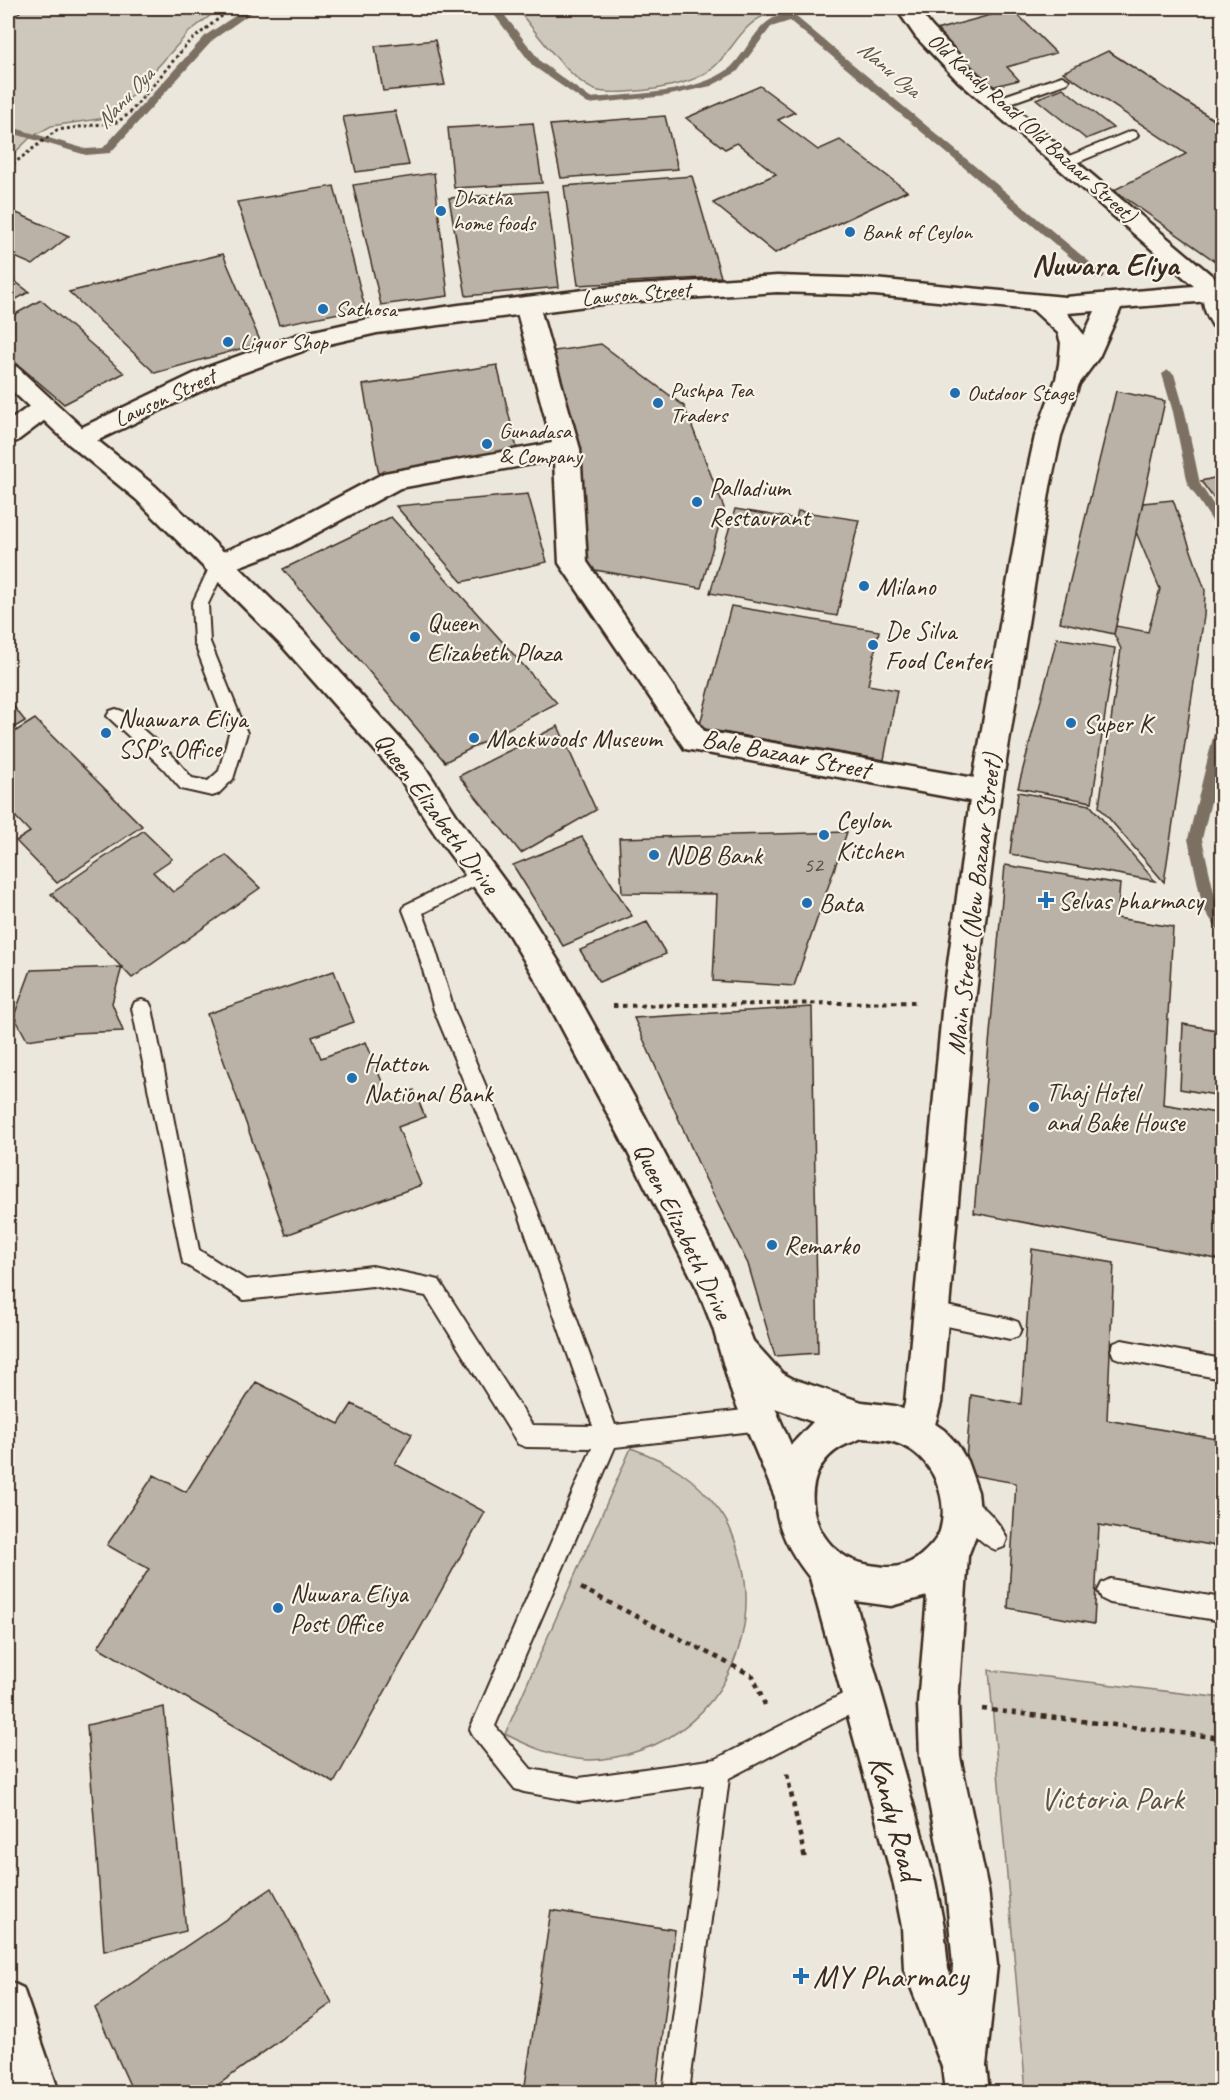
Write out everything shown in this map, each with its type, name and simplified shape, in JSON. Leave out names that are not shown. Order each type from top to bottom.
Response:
[{"type":"main road","name":"Old Kandy Road (Old Bazaar Street)","points":[[909,11],[944,54],[997,103],[1064,163],[1220,292]]},
{"type":"main road","name":"Lawson Street","points":[[79,439],[217,373],[305,340],[377,325],[528,305],[609,295],[730,286],[832,284],[1041,304],[1083,305],[1220,292]]},
{"type":"main road","points":[[1220,292],[1218,312],[1222,320]]},
{"type":"main road","name":"Main Street (New Bazaar Street)","points":[[1066,382],[1086,357],[1111,303]]},
{"type":"main road","name":"Main Street (New Bazaar Street)","points":[[916,1433],[923,1403],[932,1313],[959,1001],[986,792],[1036,487],[1048,436],[1075,352],[1074,338],[1063,322],[1041,304]]},
{"type":"main road","name":"Bale Bazaar Street","points":[[528,305],[567,449],[573,562],[695,741],[986,792]]},
{"type":"main road","name":"Queen Elizabeth Drive","points":[[8,373],[79,439],[146,493],[219,564],[293,639],[412,771],[446,825],[520,926],[549,972],[713,1283],[750,1394],[792,1492]]},
{"type":"main road","points":[[8,435],[44,408]]},
{"type":"main road","points":[[219,564],[281,540],[393,480],[567,449]]},
{"type":"main road","name":"Queen Elizabeth Drive","points":[[737,1350],[769,1384],[783,1394],[862,1420]]},
{"type":"main road","points":[[862,1420],[890,1422],[916,1433],[939,1450],[954,1475],[962,1503],[960,1530],[949,1555],[934,1570],[914,1582],[894,1587],[869,1587],[847,1580],[826,1567],[807,1545],[795,1519],[792,1492],[803,1457],[816,1442],[836,1428],[862,1420]]},
{"type":"main road","name":"Kandy Road","points":[[949,1555],[938,1704],[940,1757],[966,1889],[975,1965],[965,2079]]},
{"type":"main road","name":"Kandy Road","points":[[826,1567],[914,1881],[923,1927],[926,1969],[965,2079]]},
{"type":"main road","points":[[8,2003],[37,2092]]},
{"type":"lane","points":[[997,103],[1062,80]]},
{"type":"lane","points":[[1064,163],[1131,135]]},
{"type":"lane","points":[[116,716],[170,762],[187,784],[212,789],[228,774],[238,733],[202,642],[200,604],[219,564]]},
{"type":"lane","points":[[482,874],[412,910],[424,941],[444,1010],[527,1209],[608,1437],[482,1729],[524,1780],[579,1790],[718,1771],[862,1696]]},
{"type":"lane","points":[[141,1008],[190,1256],[244,1290],[372,1276],[432,1287],[526,1436],[608,1437],[761,1419]]},
{"type":"lane","points":[[932,1313],[1010,1329]]},
{"type":"lane","points":[[1122,1350],[1222,1369]]},
{"type":"lane","points":[[962,1503],[996,1539]]},
{"type":"lane","points":[[1110,1591],[1222,1610]]},
{"type":"lane","points":[[676,2092],[718,1771]]},
{"type":"path","points":[[8,19],[24,8]]},
{"type":"path","points":[[8,168],[57,130],[117,122],[129,114],[188,43],[232,8]]},
{"type":"path","points":[[821,8],[909,11]]},
{"type":"path","points":[[549,972],[616,1008],[959,1001]]},
{"type":"path","points":[[551,1572],[753,1676]]},
{"type":"path","points":[[938,1704],[1222,1738]]},
{"type":"green space","points":[[8,8],[220,8],[189,32],[113,117],[51,126],[30,138],[8,159]]},
{"type":"green space","points":[[516,8],[817,8],[812,11],[780,12],[761,17],[746,29],[714,67],[694,79],[655,89],[616,92],[595,90],[574,76]]},
{"type":"green space","points":[[631,1448],[669,1465],[690,1479],[710,1498],[727,1522],[742,1564],[746,1593],[744,1622],[738,1651],[727,1677],[711,1701],[691,1721],[668,1738],[626,1755],[593,1760],[568,1758],[549,1753],[505,1734]]},
{"type":"green space","name":"Victoria Park","points":[[989,1670],[1222,1698],[1222,2092],[1026,2092]]},
{"type":"building","points":[[1012,9],[1056,53],[1007,67],[1019,80],[991,87],[936,30]]},
{"type":"building","points":[[435,40],[445,85],[383,91],[375,46]]},
{"type":"building","points":[[1108,51],[1222,125],[1222,266],[1114,190],[1186,154],[1063,72]]},
{"type":"building","points":[[760,86],[795,112],[778,120],[818,150],[840,140],[907,191],[775,253],[713,203],[776,174],[737,143],[725,149],[686,118]]},
{"type":"building","points":[[1063,88],[1113,128],[1086,139],[1036,99]]},
{"type":"building","points":[[395,111],[409,165],[356,172],[343,117]]},
{"type":"building","points":[[665,116],[678,169],[561,178],[550,125]]},
{"type":"building","points":[[533,123],[542,183],[454,188],[448,128]]},
{"type":"building","points":[[434,173],[448,296],[381,305],[353,185]]},
{"type":"building","points":[[692,176],[721,277],[578,285],[564,186]]},
{"type":"building","points":[[334,186],[365,308],[279,325],[237,202]]},
{"type":"building","points":[[547,191],[559,287],[466,296],[449,198]]},
{"type":"building","points":[[12,211],[69,236],[33,265],[8,254],[8,214]]},
{"type":"building","points":[[223,254],[261,343],[155,373],[69,292]]},
{"type":"building","points":[[8,276],[29,292],[8,304]]},
{"type":"building","points":[[41,300],[124,373],[64,404],[8,356],[8,318]]},
{"type":"building","points":[[601,344],[684,406],[724,508],[701,588],[589,569],[576,458],[548,352]]},
{"type":"building","points":[[497,365],[518,453],[379,475],[363,385]]},
{"type":"building","points":[[1116,391],[1165,401],[1114,634],[1060,622]]},
{"type":"building","points":[[1222,476],[1222,510],[1201,481]]},
{"type":"building","points":[[528,494],[547,562],[462,582],[396,506]]},
{"type":"building","points":[[1173,500],[1205,590],[1204,616],[1164,882],[1099,807],[1121,649],[1114,634],[1116,626],[1148,632],[1160,589],[1136,532],[1143,503]]},
{"type":"building","points":[[735,509],[796,519],[798,511],[859,520],[837,616],[710,593]]},
{"type":"building","points":[[391,517],[557,703],[445,762],[283,569]]},
{"type":"building","points":[[731,606],[879,631],[868,685],[897,690],[884,760],[699,728]]},
{"type":"building","points":[[1057,638],[1115,648],[1092,802],[1018,788]]},
{"type":"building","points":[[8,699],[25,721],[8,731]]},
{"type":"building","points":[[35,719],[142,826],[57,883],[16,841],[30,832],[8,809],[8,736]]},
{"type":"building","points":[[558,726],[596,810],[521,853],[459,776]]},
{"type":"building","points":[[1018,792],[1090,805],[1155,881],[1010,854]]},
{"type":"building","points":[[143,831],[172,859],[153,872],[173,892],[226,855],[260,888],[132,978],[51,894]]},
{"type":"building","points":[[847,832],[794,986],[713,981],[717,894],[622,893],[619,838]]},
{"type":"building","points":[[582,837],[632,916],[563,946],[513,865]]},
{"type":"building","points":[[1005,865],[1120,884],[1117,918],[1173,927],[1163,1104],[1222,1114],[1222,1260],[974,1213]]},
{"type":"building","points":[[647,922],[666,954],[599,982],[580,950]]},
{"type":"building","points":[[122,967],[112,1003],[123,1031],[75,1033],[27,1040],[14,1016],[31,970]]},
{"type":"building","points":[[334,971],[354,1022],[312,1037],[321,1058],[366,1042],[389,1099],[414,1090],[425,1117],[398,1127],[421,1185],[286,1235],[207,1014]]},
{"type":"building","points":[[812,1007],[818,1353],[775,1356],[748,1264],[703,1174],[634,1018]]},
{"type":"building","points":[[1183,1024],[1222,1031],[1222,1096],[1180,1089]]},
{"type":"building","points":[[1032,1249],[1114,1263],[1107,1420],[1222,1440],[1222,1547],[1099,1525],[1094,1624],[1008,1608],[1016,1483],[965,1474],[971,1395],[1021,1404]]},
{"type":"building","name":"Nuwara Eliya Post Office","points":[[256,1382],[339,1424],[352,1404],[412,1434],[395,1464],[485,1512],[334,1783],[98,1647],[149,1569],[107,1545],[154,1475],[186,1492]]},
{"type":"building","points":[[164,1707],[186,1931],[104,1951],[87,1725]]},
{"type":"building","points":[[272,1888],[332,2003],[208,2092],[133,2092],[95,2008]]},
{"type":"building","points":[[551,1910],[675,1930],[656,2092],[524,2092]]},
{"type":"waterway","name":"Nanu Oya","points":[[8,129],[86,152],[106,151],[210,37],[253,8]]},
{"type":"waterway","name":"Nanu Oya","points":[[494,8],[537,64],[588,101],[666,93],[707,84],[733,70],[768,25],[791,17],[1099,275]]},
{"type":"waterway","name":"Nanu Oya","points":[[1168,374],[1179,412],[1194,484],[1222,527]]},
{"type":"waterway","name":"Nanu Oya","points":[[1222,729],[1195,839],[1210,908],[1222,925]]},
{"type":"place","name":"Dhatha home foods","points":[[441,211]]},
{"type":"place","name":"Bank of Ceylon","points":[[850,232]]},
{"type":"place","name":"Sathosa","points":[[323,309]]},
{"type":"place","name":"Liquor Shop","points":[[228,342]]},
{"type":"place","name":"Outdoor Stage","points":[[955,393]]},
{"type":"place","name":"Pushpa Tea Traders","points":[[658,403]]},
{"type":"place","name":"Gunadasa & Company","points":[[487,444]]},
{"type":"place","name":"Palladium Restaurant","points":[[697,502]]},
{"type":"place","name":"Milano","points":[[864,586]]},
{"type":"place","name":"Queen Elizabeth Plaza","points":[[415,637]]},
{"type":"place","name":"De Silva Food Center","points":[[873,645]]},
{"type":"place","name":"Super K","points":[[1071,723]]},
{"type":"place","name":"Nuawara Eliya SSP's Office","points":[[106,733]]},
{"type":"place","name":"Mackwoods Museum","points":[[474,738]]},
{"type":"place","name":"Ceylon Kitchen","points":[[824,835]]},
{"type":"place","name":"NDB Bank","points":[[654,855]]},
{"type":"place","name":"Selvas pharmacy","points":[[1046,900]]},
{"type":"place","name":"Bata","points":[[807,903]]},
{"type":"place","name":"Hatton National Bank","points":[[352,1078]]},
{"type":"place","name":"Thaj Hotel and Bake House","points":[[1034,1107]]},
{"type":"place","name":"Remarko","points":[[772,1245]]},
{"type":"place","name":"Nuwara Eliya Post Office","points":[[278,1608]]},
{"type":"place","name":"MY Pharmacy","points":[[801,1976]]},
{"type":"district","name":"Nuwara Eliya","points":[[1105,264]]}]
